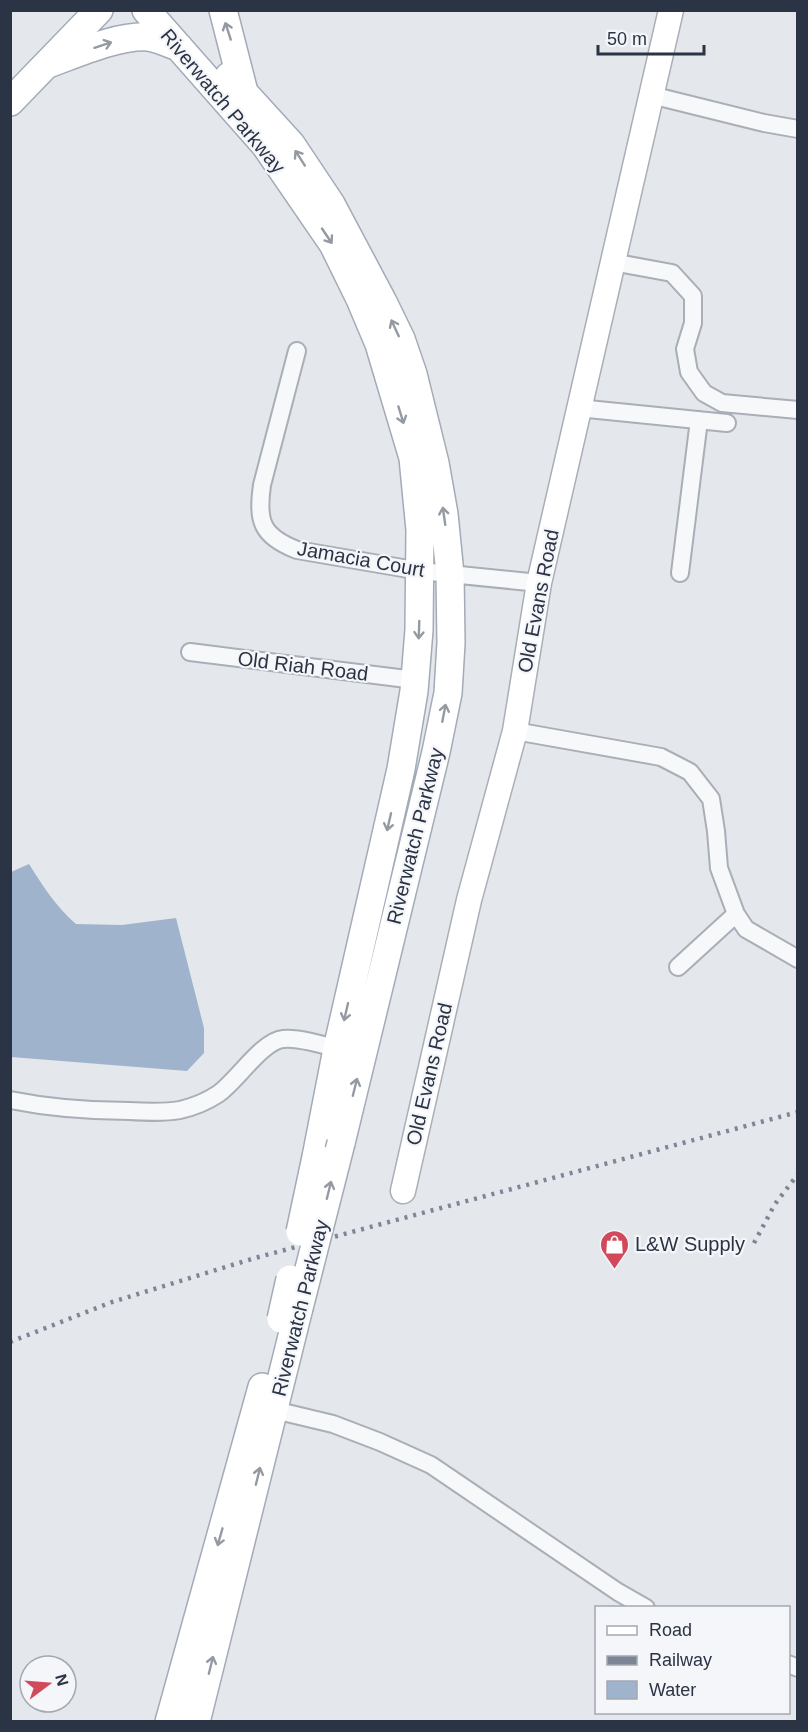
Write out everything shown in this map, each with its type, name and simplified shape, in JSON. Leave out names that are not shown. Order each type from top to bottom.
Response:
[{"type":"main road","name":"Riverwatch Parkway","points":[[146,10],[265,145],[333,244],[379,344],[413,458],[419,520],[420,571],[415,680],[399,779],[337,1049],[316,1157],[290,1314]]},
{"type":"main road","name":"Riverwatch Parkway","points":[[170,10],[291,144],[331,204],[384,302],[401,339],[417,386],[444,514],[450,574],[451,643],[448,693],[438,742],[341,1143],[290,1314],[266,1408],[196,1722]]},
{"type":"main road","points":[[223,10],[244,92]]},
{"type":"main road","points":[[10,102],[48,64],[90,15]]},
{"type":"main road","points":[[48,64],[113,42],[131,39],[148,38],[179,47]]},
{"type":"main road","name":"Riverwatch Parkway","points":[[169,1722],[266,1408]]},
{"type":"street","name":"Old Evans Road","points":[[403,1191],[469,900],[515,731],[539,583],[670,10]]},
{"type":"street","points":[[651,95],[764,123],[798,129]]},
{"type":"street","points":[[612,262],[672,273],[693,296],[693,323],[685,349],[689,372],[704,393],[722,403],[798,410]]},
{"type":"street","name":"Jamacia Court","points":[[297,351],[262,485],[260,516],[264,529],[283,544],[297,550],[420,571],[539,583]]},
{"type":"street","points":[[579,408],[728,423]]},
{"type":"street","points":[[680,573],[699,420]]},
{"type":"street","name":"Old Riah Road","points":[[190,652],[415,680]]},
{"type":"street","points":[[515,731],[661,757],[690,772],[711,799],[718,868],[736,914],[746,929],[798,959]]},
{"type":"street","points":[[678,967],[736,914]]},
{"type":"street","points":[[10,1100],[39,1106],[92,1111],[179,1110],[202,1103],[219,1094],[271,1043],[284,1039],[337,1049]]},
{"type":"street","points":[[266,1408],[333,1424],[430,1465],[618,1592],[642,1606]]},
{"type":"water","points":[[29,864],[56,903],[76,924],[122,925],[176,918],[204,1028],[204,1053],[187,1071],[11,1057],[11,872]]},
{"type":"railway","points":[[10,1342],[112,1302],[255,1258],[798,1112]]},
{"type":"railway","points":[[754,1243],[775,1204],[798,1174]]},
{"type":"place","name":"L&W Supply","points":[[614,1270]]}]
